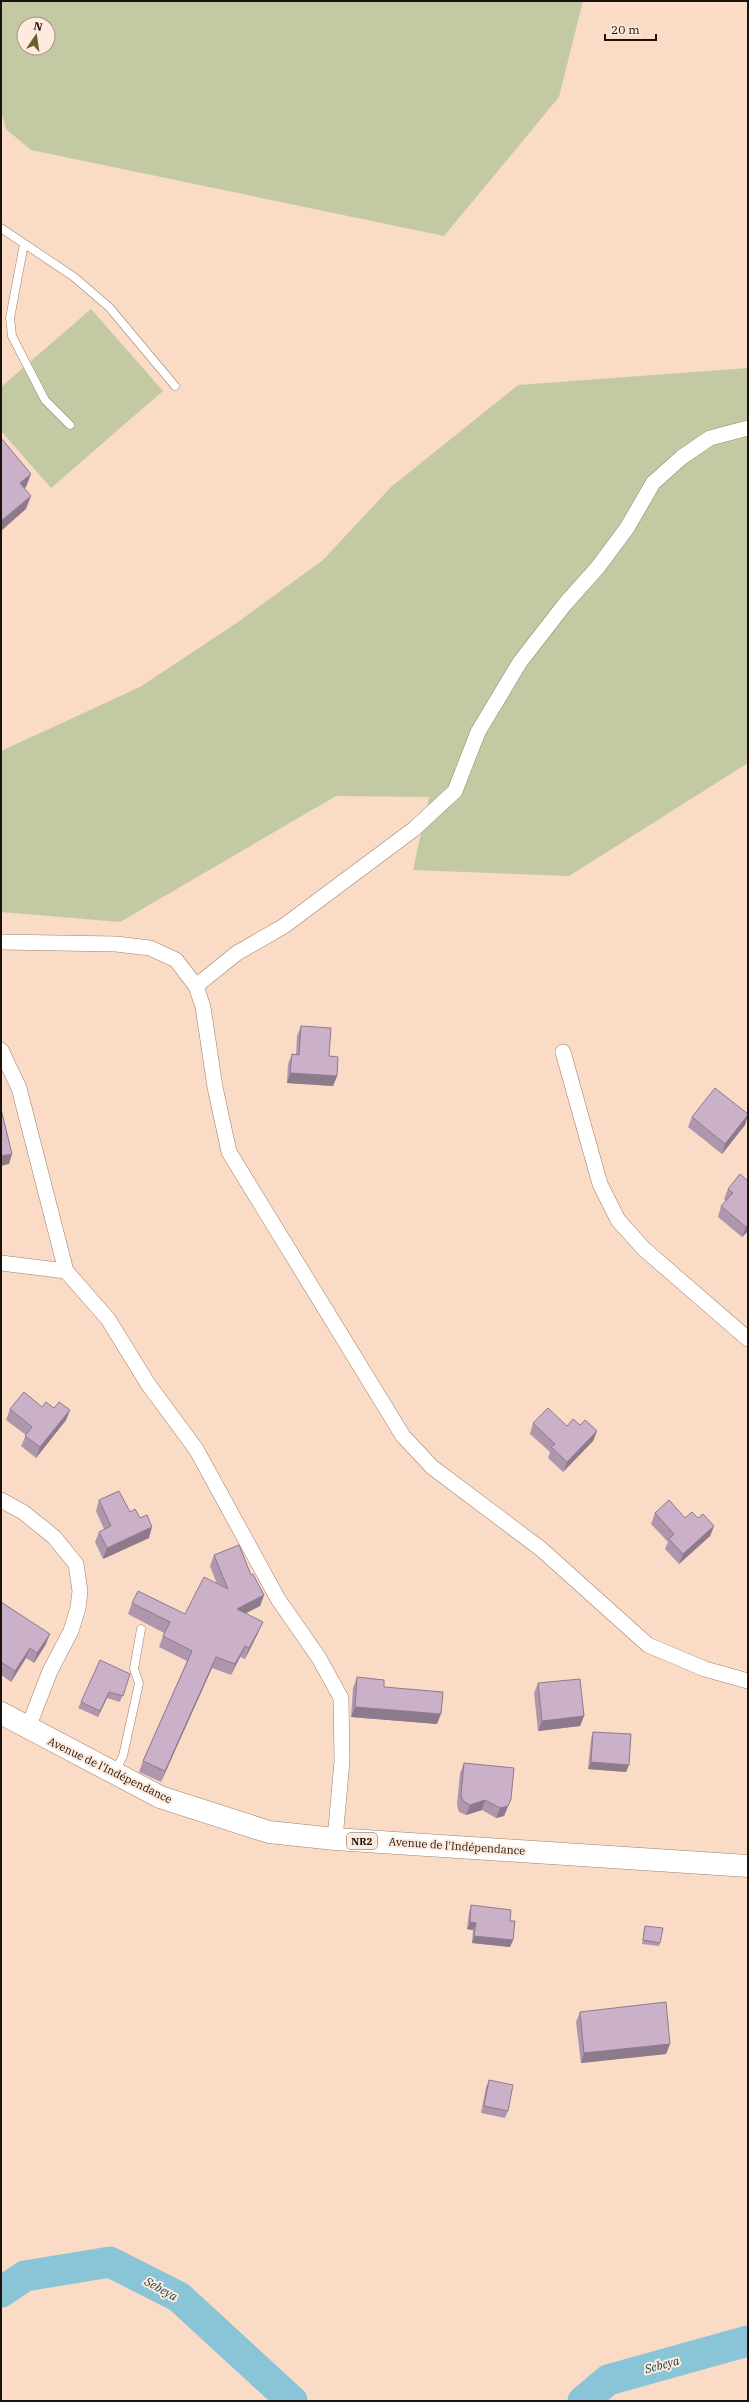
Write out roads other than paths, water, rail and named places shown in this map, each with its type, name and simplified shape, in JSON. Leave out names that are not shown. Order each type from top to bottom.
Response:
[{"type":"highway","name":"Avenue de l'Indépendance","points":[[1,1713],[160,1797],[269,1832],[335,1839],[748,1866]]},
{"type":"street","points":[[196,986],[237,953],[284,926],[414,829],[455,791],[478,732],[520,662],[565,604],[598,567],[627,528],[653,483],[682,457],[710,438],[748,428]]},
{"type":"street","points":[[1,942],[116,944],[150,948],[176,960],[196,986],[203,1007],[215,1087],[229,1152],[402,1436],[432,1467],[541,1549],[648,1645],[704,1669],[748,1681]]},
{"type":"street","points":[[1,1050],[19,1088],[66,1271],[108,1319],[148,1384],[196,1449],[235,1525],[278,1599],[319,1658],[341,1698],[342,1761],[335,1839]]},
{"type":"street","points":[[563,1052],[600,1184],[618,1220],[644,1249],[748,1339]]},
{"type":"street","points":[[1,1263],[66,1271]]},
{"type":"street","points":[[1,1500],[23,1512],[54,1537],[76,1564],[80,1591],[78,1608],[71,1631],[50,1671],[28,1728]]},
{"type":"lane","points":[[1,228],[74,277],[110,307],[175,386]]},
{"type":"lane","points":[[24,244],[10,318],[12,336],[46,400],[70,425]]},
{"type":"lane","points":[[114,1773],[123,1756],[138,1683],[134,1669],[141,1629]]},
{"type":"waterway","name":"Sebeya","points":[[1,2292],[25,2276],[110,2262],[179,2297],[292,2401]]},
{"type":"waterway","name":"Sebeya","points":[[583,2401],[608,2380],[748,2341]]}]
